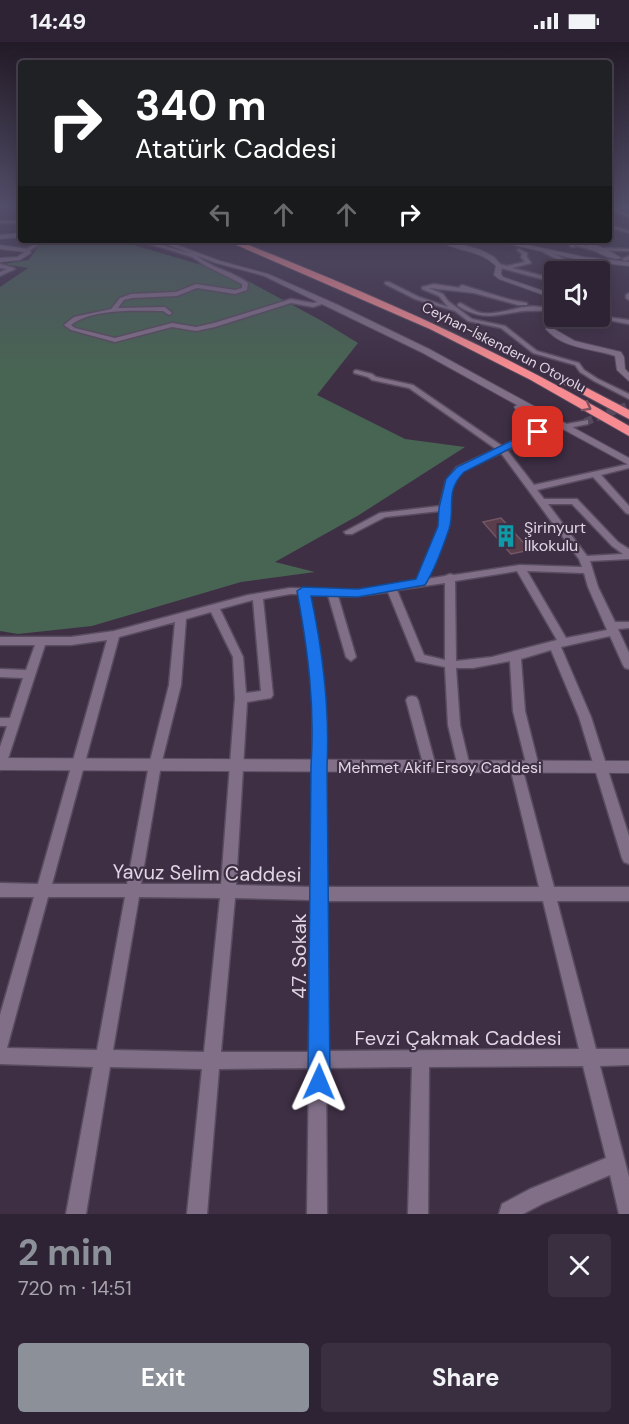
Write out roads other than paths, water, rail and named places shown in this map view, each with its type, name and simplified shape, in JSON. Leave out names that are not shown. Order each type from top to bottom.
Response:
[{"type":"highway","name":"Ceyhan-İskenderun Otoyolu","points":[[277,260],[406,313],[504,361],[629,432]]},
{"type":"highway","name":"Ceyhan-İskenderun Otoyolu","points":[[299,260],[420,309],[510,352]]},
{"type":"highway","name":"Ceyhan-İskenderun Otoyolu","points":[[530,362],[629,415]]},
{"type":"street","points":[[113,310],[122,299],[131,296],[177,294],[196,286],[235,292],[245,289],[245,283],[235,275],[199,260]]},
{"type":"street","points":[[209,260],[266,275],[426,351],[629,464]]},
{"type":"street","points":[[494,260],[503,266],[544,277]]},
{"type":"street","points":[[525,260],[528,263],[503,266],[497,275],[544,293]]},
{"type":"street","points":[[590,260],[628,260]]},
{"type":"street","points":[[0,266],[12,269],[0,274]]},
{"type":"street","points":[[387,283],[430,303],[459,312]]},
{"type":"street","points":[[544,308],[514,303],[484,292],[464,288],[451,290],[433,285],[424,288],[480,315],[502,315],[526,307],[544,309]]},
{"type":"street","points":[[446,300],[470,320],[503,327],[516,340],[540,354],[577,364],[596,380],[629,397]]},
{"type":"street","points":[[169,313],[165,309],[113,310],[76,318],[67,325],[73,329],[115,340],[172,326],[196,328],[215,326],[291,301],[313,305],[325,302]]},
{"type":"street","points":[[610,319],[629,322]]},
{"type":"street","points":[[550,327],[552,332],[564,339],[618,354],[621,370],[629,378]]},
{"type":"street","points":[[356,372],[370,375],[374,379],[411,386],[503,450],[544,502],[584,559],[629,665]]},
{"type":"street","points":[[505,395],[526,415],[538,432]]},
{"type":"street","points":[[421,582],[444,526],[444,508],[450,481],[460,470],[538,432],[585,422]]},
{"type":"street","points":[[533,488],[596,475],[629,464]]},
{"type":"street","points":[[596,475],[619,503],[629,511]]},
{"type":"street","points":[[619,503],[629,499]]},
{"type":"street","points":[[544,502],[574,501],[615,544],[629,554]]},
{"type":"street","points":[[349,532],[383,515],[444,508]]},
{"type":"street","points":[[584,559],[629,554]]},
{"type":"street","points":[[0,641],[71,641],[114,634],[258,596],[303,591],[358,593],[520,568],[587,570]]},
{"type":"street","points":[[520,568],[559,644],[602,767],[629,858]]},
{"type":"street","points":[[450,577],[450,664],[454,725],[464,767]]},
{"type":"street","points":[[392,587],[420,658],[433,663],[450,664],[515,657],[629,625]]},
{"type":"street","name":"47. Sokak","points":[[303,591],[317,664],[322,722],[319,766],[320,1060],[317,1214]]},
{"type":"street","points":[[332,592],[351,657]]},
{"type":"street","points":[[241,698],[267,695],[258,596]]},
{"type":"street","points":[[197,1214],[228,891],[241,698],[238,657],[214,607]]},
{"type":"street","points":[[76,1214],[155,765],[175,685],[181,616]]},
{"type":"street","points":[[0,1044],[114,634]]},
{"type":"street","points":[[0,764],[41,642]]},
{"type":"street","points":[[515,657],[525,767],[549,894],[629,1214]]},
{"type":"street","points":[[0,673],[30,674]]},
{"type":"street","points":[[412,700],[430,767]]},
{"type":"street","points":[[0,722],[15,722]]},
{"type":"street","name":"Mehmet Akif Ersoy Caddesi","points":[[0,764],[629,767]]},
{"type":"street","name":"Yavuz Selim Caddesi","points":[[0,890],[228,891],[320,894],[629,894]]},
{"type":"street","name":"Fevzi Çakmak Caddesi","points":[[0,1056],[211,1061],[629,1057]]},
{"type":"street","points":[[418,1214],[420,1059]]},
{"type":"street","points":[[509,1214],[537,1196],[616,1163]]},
{"type":"tunnel","points":[[585,422],[629,405]]},
{"type":"place","name":"Şirinyurt İlkokulu","points":[[506,536]]}]
